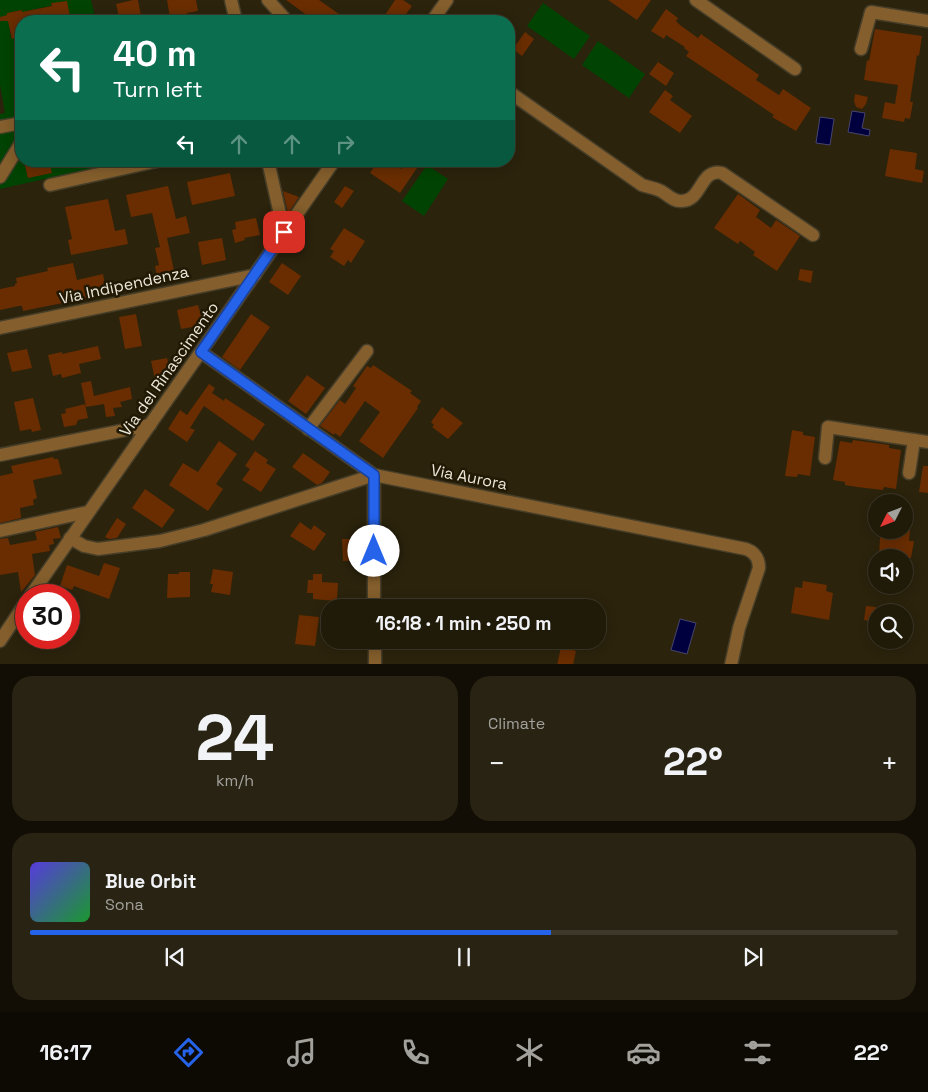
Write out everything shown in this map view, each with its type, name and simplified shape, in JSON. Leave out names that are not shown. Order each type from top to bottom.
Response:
[{"type":"street","points":[[231,0],[235,15]]},
{"type":"street","points":[[268,0],[282,15]]},
{"type":"street","points":[[436,15],[447,0]]},
{"type":"street","points":[[696,0],[795,70]]},
{"type":"street","points":[[861,49],[871,12],[928,21]]},
{"type":"street","points":[[515,96],[642,184],[675,200],[683,201],[692,198],[709,175],[715,172],[722,173],[813,235]]},
{"type":"street","points":[[0,127],[15,124]]},
{"type":"street","points":[[0,177],[15,153]]},
{"type":"street","points":[[50,185],[130,167]]},
{"type":"street","points":[[269,167],[284,232]]},
{"type":"street","name":"Via del Rinascimento","points":[[39,584],[330,167]]},
{"type":"street","name":"Via Indipendenza","points":[[0,328],[255,274]]},
{"type":"street","points":[[308,429],[368,351]]},
{"type":"street","points":[[201,352],[374,475],[374,599]]},
{"type":"street","points":[[0,455],[150,425]]},
{"type":"street","points":[[825,458],[823,426],[928,442]]},
{"type":"street","points":[[909,473],[914,440]]},
{"type":"street","name":"Via Aurora","points":[[70,538],[84,546],[98,549],[160,541],[204,530],[374,475],[746,549],[752,552],[758,559],[759,568],[739,628],[731,664]]},
{"type":"street","points":[[0,531],[88,512]]},
{"type":"street","points":[[0,641],[15,617]]},
{"type":"street","points":[[375,649],[375,664]]},
{"type":"green space","points":[[0,0],[91,0],[95,15],[70,15],[66,1],[51,4],[54,15],[52,15],[50,6],[26,11],[26,15],[22,15],[21,10],[7,13],[11,38],[15,38],[15,167],[25,167],[28,178],[51,173],[50,167],[97,167],[0,189],[0,114],[5,113],[0,85]]},
{"type":"green space","points":[[543,3],[590,36],[574,59],[527,26]]},
{"type":"green space","points":[[598,41],[645,74],[629,98],[582,65]]},
{"type":"green space","points":[[426,167],[430,167],[448,179],[424,216],[402,201]]},
{"type":"shaded area","points":[[852,111],[865,113],[862,128],[870,130],[869,136],[848,132]]},
{"type":"shaded area","points":[[820,117],[834,119],[830,145],[816,143]]},
{"type":"shaded area","points":[[680,619],[696,623],[687,654],[671,650]]},
{"type":"building","points":[[138,0],[141,15],[119,15],[116,4]]},
{"type":"building","points":[[167,0],[196,0],[198,11],[187,13],[187,15],[170,15]]},
{"type":"building","points":[[286,0],[319,0],[340,15],[307,15]]},
{"type":"building","points":[[395,0],[403,0],[412,6],[405,15],[385,15]]},
{"type":"building","points":[[608,0],[651,0],[637,20]]},
{"type":"building","points":[[67,1],[70,15],[15,15],[15,38],[12,39],[8,21],[0,21],[0,17],[7,15],[7,13],[52,6],[51,3]]},
{"type":"building","points":[[666,9],[678,18],[676,21],[680,25],[698,38],[701,34],[759,75],[756,80],[779,95],[783,89],[811,108],[796,131],[772,117],[774,115],[686,56],[689,52],[685,47],[666,35],[664,39],[651,31]]},
{"type":"building","points":[[875,29],[922,36],[919,56],[917,55],[910,102],[913,102],[910,119],[905,118],[904,122],[882,118],[885,102],[895,104],[898,85],[864,80]]},
{"type":"building","points":[[525,32],[534,39],[522,56],[515,51],[515,46]]},
{"type":"building","points":[[658,62],[674,73],[666,86],[649,74]]},
{"type":"building","points":[[665,90],[673,96],[670,100],[692,116],[680,133],[649,112]]},
{"type":"building","points":[[855,94],[868,97],[862,109],[856,107],[854,101]]},
{"type":"building","points":[[890,149],[917,153],[915,169],[924,171],[922,183],[885,176]]},
{"type":"building","points":[[25,167],[50,167],[52,173],[28,178]]},
{"type":"building","points":[[374,167],[398,167],[401,169],[402,167],[418,167],[400,193],[370,173]]},
{"type":"building","points":[[230,173],[235,196],[192,205],[187,182]]},
{"type":"building","points":[[168,186],[176,219],[186,216],[190,233],[167,238],[176,280],[158,284],[155,266],[159,265],[155,248],[160,247],[152,213],[131,217],[126,195]]},
{"type":"building","points":[[345,186],[354,191],[342,208],[334,202]]},
{"type":"building","points":[[283,191],[299,197],[288,213]]},
{"type":"building","points":[[738,194],[760,210],[756,217],[771,228],[776,220],[800,236],[777,271],[753,255],[755,252],[740,241],[738,244],[714,228]]},
{"type":"building","points":[[108,199],[115,231],[125,229],[128,244],[71,255],[68,240],[72,239],[65,207]]},
{"type":"building","points":[[256,218],[260,235],[244,238],[245,240],[235,243],[232,230],[236,229],[235,222]]},
{"type":"building","points":[[344,228],[365,241],[351,263],[348,260],[344,266],[330,257],[334,251],[330,249]]},
{"type":"building","points":[[222,238],[226,260],[202,265],[198,242]]},
{"type":"building","points":[[73,263],[77,280],[103,274],[107,294],[23,311],[22,306],[0,310],[0,289],[15,286],[17,283],[16,278],[48,271],[47,268]]},
{"type":"building","points":[[282,263],[301,276],[288,295],[269,282]]},
{"type":"building","points":[[800,269],[813,271],[811,283],[798,280]]},
{"type":"building","points":[[198,305],[204,325],[181,329],[177,310]]},
{"type":"building","points":[[136,314],[142,346],[125,349],[119,317]]},
{"type":"building","points":[[251,314],[270,327],[240,370],[222,357]]},
{"type":"building","points":[[98,346],[101,359],[79,364],[81,373],[62,378],[61,374],[53,376],[48,355]]},
{"type":"building","points":[[27,349],[32,368],[12,372],[7,353]]},
{"type":"building","points":[[167,358],[170,370],[164,371],[165,378],[155,380],[151,361]]},
{"type":"building","points":[[373,365],[412,391],[410,393],[421,401],[383,458],[359,441],[380,412],[365,401],[340,437],[320,426],[340,400],[345,404],[356,388],[353,386],[367,366],[371,368]]},
{"type":"building","points":[[307,375],[325,388],[306,414],[288,401]]},
{"type":"building","points":[[91,381],[94,396],[130,387],[132,399],[120,402],[122,407],[113,408],[115,416],[106,417],[104,404],[86,407],[81,383]]},
{"type":"building","points":[[209,384],[215,388],[212,393],[224,401],[225,398],[265,424],[253,441],[204,406],[190,428],[195,430],[187,442],[168,429],[180,410],[187,415]]},
{"type":"building","points":[[33,398],[41,430],[32,432],[31,429],[20,431],[14,402]]},
{"type":"building","points":[[85,404],[88,418],[78,420],[76,425],[64,427],[61,414],[66,413],[65,409]]},
{"type":"building","points":[[442,407],[463,423],[448,439],[432,427],[434,425],[431,422]]},
{"type":"building","points":[[792,430],[803,432],[803,435],[815,437],[810,476],[798,474],[797,477],[785,476]]},
{"type":"building","points":[[853,440],[889,445],[889,448],[901,450],[896,489],[884,487],[883,490],[857,487],[833,480],[840,441],[852,443]]},
{"type":"building","points":[[219,441],[237,454],[216,484],[223,489],[208,511],[169,485],[183,463],[198,472]]},
{"type":"building","points":[[255,451],[268,460],[266,463],[276,469],[261,492],[242,480],[250,469],[245,466]]},
{"type":"building","points":[[303,453],[330,472],[322,483],[317,485],[292,467]]},
{"type":"building","points":[[53,457],[58,459],[62,474],[33,480],[37,498],[33,500],[34,505],[20,508],[21,518],[0,523],[0,476],[13,473],[11,466]]},
{"type":"building","points":[[923,466],[928,466],[928,493],[919,492]]},
{"type":"building","points":[[145,489],[175,510],[162,528],[132,508]]},
{"type":"building","points":[[117,518],[126,524],[117,538],[109,539],[105,537]]},
{"type":"building","points":[[300,522],[311,530],[314,525],[326,534],[314,551],[290,536]]},
{"type":"building","points":[[58,527],[61,538],[53,539],[54,544],[49,545],[50,551],[32,554],[35,575],[28,584],[20,584],[18,572],[0,575],[0,539],[8,538],[10,545],[37,540],[35,532]]},
{"type":"building","points":[[342,539],[358,539],[358,560],[343,561]]},
{"type":"building","points":[[880,539],[909,539],[909,541],[914,541],[913,549],[879,549]]},
{"type":"building","points":[[104,563],[120,568],[109,599],[80,588],[80,584],[61,584],[67,565],[99,576]]},
{"type":"building","points":[[213,569],[233,572],[230,595],[211,592],[213,584],[210,584]]},
{"type":"building","points":[[179,572],[190,572],[190,597],[167,598],[168,574],[179,574]]},
{"type":"building","points":[[313,574],[322,574],[322,582],[338,583],[337,599],[313,599],[313,593],[307,593],[308,580],[313,580]]},
{"type":"building","points":[[803,581],[827,585],[826,591],[833,593],[829,620],[791,613],[795,587],[802,588]]},
{"type":"building","points":[[866,606],[868,606],[868,621],[864,620]]},
{"type":"building","points":[[299,615],[319,617],[315,646],[295,644]]},
{"type":"building","points":[[561,649],[576,651],[573,664],[557,664]]},
{"type":"route","points":[[284,232],[201,352],[374,475],[374,551]]}]
